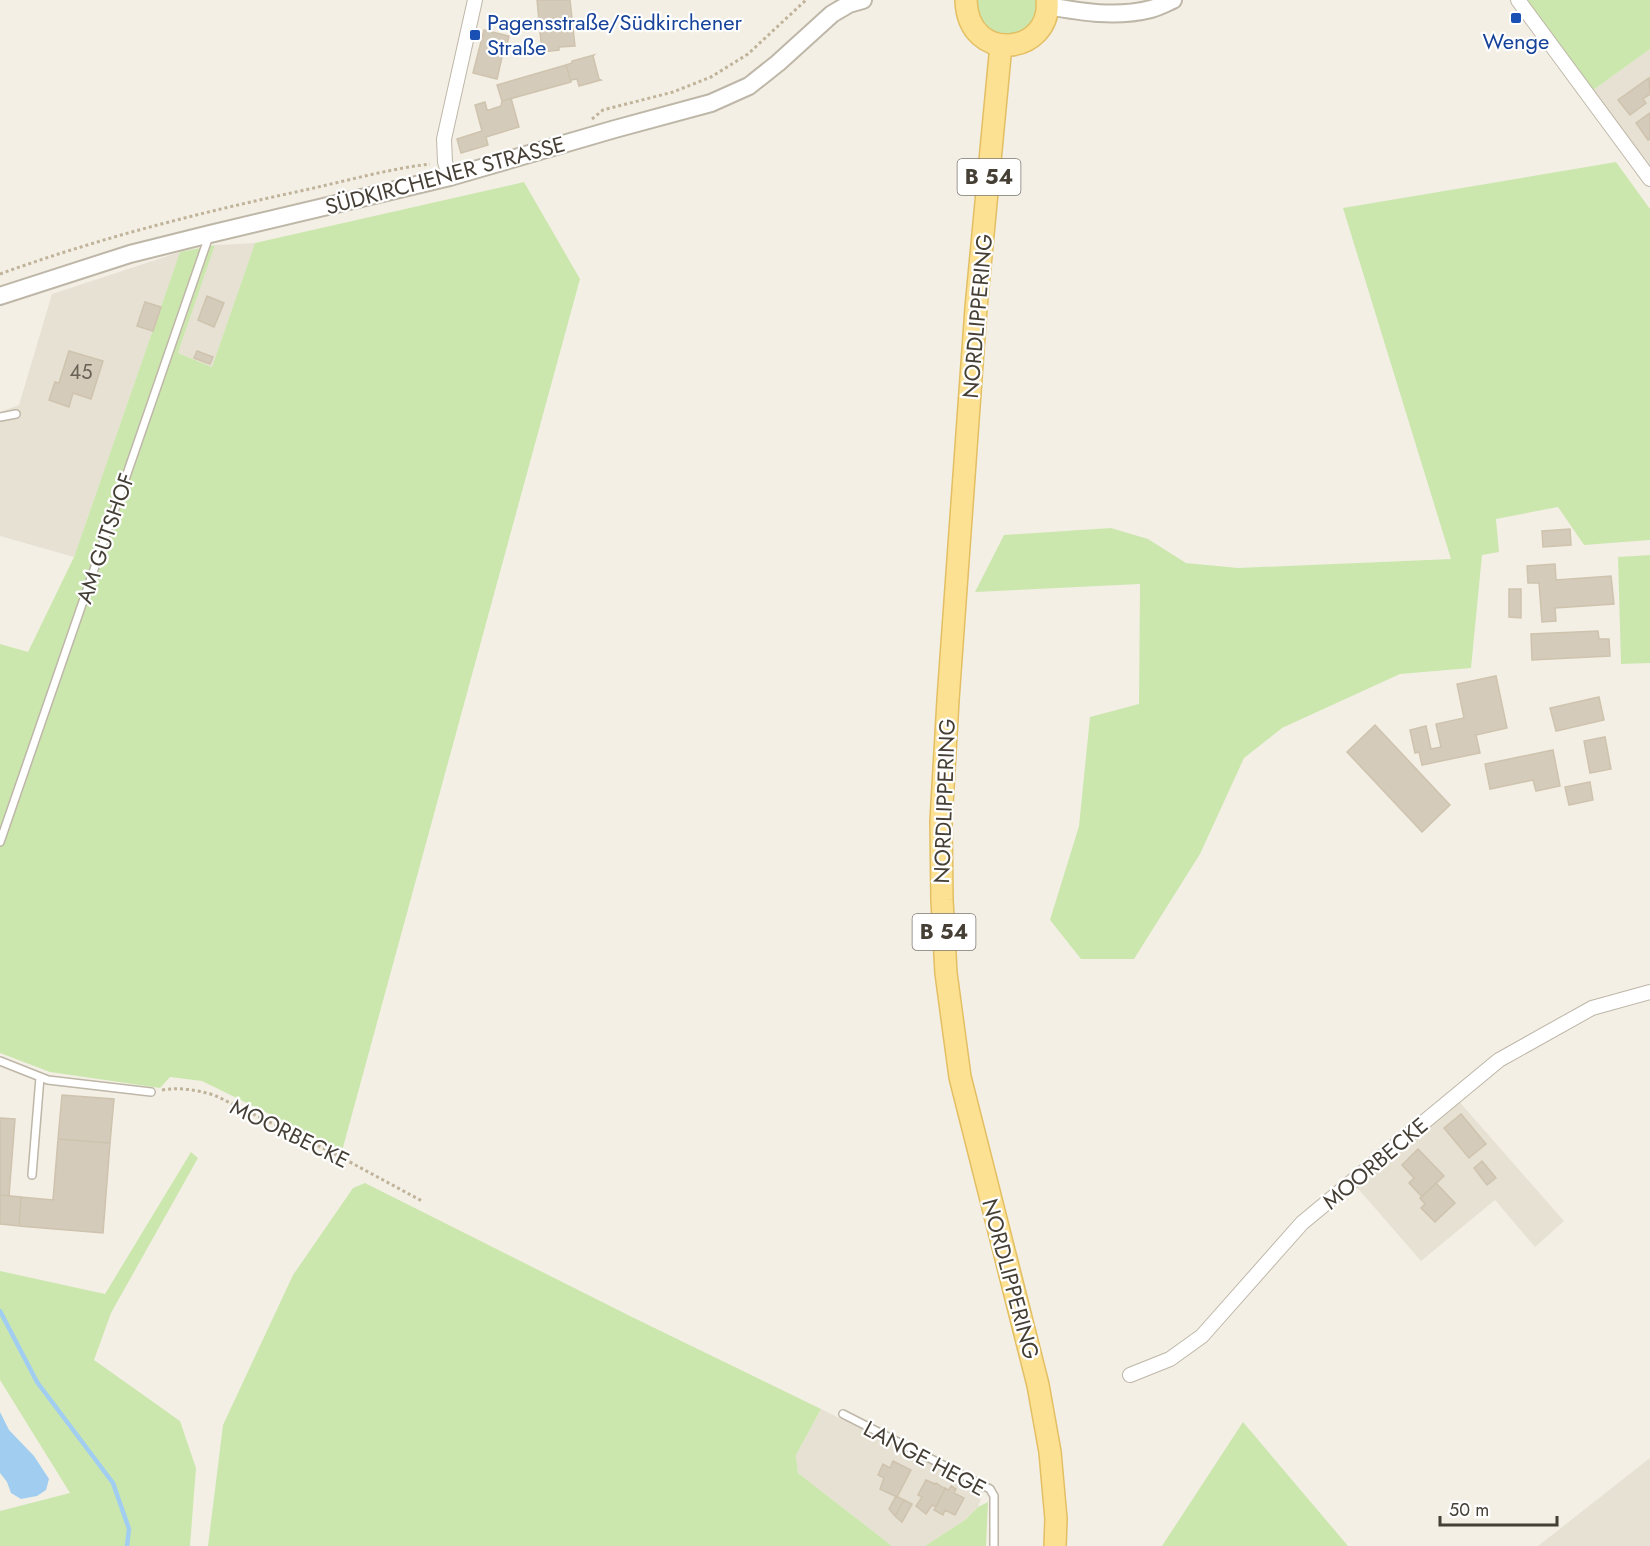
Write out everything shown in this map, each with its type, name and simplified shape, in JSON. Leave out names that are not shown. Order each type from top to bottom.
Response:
[{"type":"main road","points":[[966,0],[971,25],[989,42],[1001,45],[1015,45],[1028,40],[1038,31],[1045,20],[1047,3]]},
{"type":"main road","name":"NORDLIPPERING","points":[[1001,45],[976,308],[948,700],[941,821],[942,900],[946,973],[960,1077],[1038,1385],[1050,1452],[1056,1519],[1055,1546]]},
{"type":"street","points":[[448,170],[444,139],[475,0]]},
{"type":"street","name":"SÜDKIRCHENER STRASSE","points":[[0,296],[130,254],[711,103],[749,86],[832,14],[849,4],[863,0]]},
{"type":"street","points":[[1047,3],[1095,14],[1123,14],[1152,9],[1173,0]]},
{"type":"street","points":[[1518,0],[1650,179]]},
{"type":"street","name":"MOORBECKE","points":[[1130,1375],[1170,1359],[1202,1336],[1302,1223],[1499,1060],[1592,1008],[1650,992]]},
{"type":"lane","name":"AM GUTSHOF","points":[[0,842],[210,234]]},
{"type":"lane","points":[[0,417],[16,414]]},
{"type":"lane","points":[[0,1061],[48,1080],[151,1092]]},
{"type":"lane","points":[[32,1175],[40,1077]]},
{"type":"lane","name":"LANGE HEGE","points":[[843,1414],[990,1489],[994,1496],[994,1546]]},
{"type":"path","points":[[586,124],[603,110],[673,92],[711,77],[748,54],[806,0]]},
{"type":"path","points":[[0,274],[99,241],[228,207],[416,166],[448,170]]},
{"type":"path","name":"MOORBECKE","points":[[151,1092],[192,1089],[213,1095],[335,1154],[422,1201]]},
{"type":"shaded area","points":[[1650,49],[1650,165],[1592,91]]},
{"type":"shaded area","points":[[255,243],[212,367],[178,353],[215,245]]},
{"type":"shaded area","points":[[180,252],[74,557],[0,536],[0,412],[19,405],[52,294]]},
{"type":"shaded area","points":[[1456,1098],[1564,1221],[1535,1247],[1495,1200],[1421,1261],[1354,1184]]},
{"type":"shaded area","points":[[821,1409],[984,1490],[978,1507],[965,1520],[925,1546],[892,1546],[798,1473],[796,1455]]},
{"type":"shaded area","points":[[1650,1458],[1650,1546],[1538,1546]]},
{"type":"green space","points":[[977,0],[1037,0],[1034,16],[1027,28],[1016,34],[1005,35],[993,32],[984,25],[978,14]]},
{"type":"green space","points":[[1527,0],[1650,0],[1650,49],[1592,91]]},
{"type":"green space","points":[[1616,162],[1650,209],[1650,540],[1584,545],[1558,507],[1496,519],[1499,552],[1482,555],[1471,668],[1400,674],[1282,728],[1244,758],[1200,854],[1134,959],[1081,959],[1050,920],[1079,826],[1090,717],[1139,704],[1140,584],[975,592],[1004,535],[1111,528],[1148,539],[1186,563],[1238,568],[1451,559],[1343,208]]},
{"type":"green space","points":[[524,182],[580,279],[342,1151],[202,1081],[170,1077],[160,1088],[50,1072],[0,1053],[0,644],[28,652],[74,557],[180,252],[215,245],[178,353],[212,367],[255,243]]},
{"type":"green space","points":[[1650,555],[1650,663],[1621,664],[1618,557]]},
{"type":"green space","points":[[191,1152],[198,1158],[111,1313],[94,1360],[180,1421],[196,1468],[190,1546],[0,1546],[0,1511],[70,1493],[0,1380],[0,1271],[105,1294]]},
{"type":"green space","points":[[365,1183],[821,1409],[796,1455],[798,1473],[892,1546],[208,1546],[223,1425],[293,1275],[353,1188]]},
{"type":"green space","points":[[1243,1422],[1348,1546],[1162,1546]]},
{"type":"green space","points":[[988,1502],[986,1546],[925,1546],[965,1520],[978,1507]]},
{"type":"water","points":[[0,1412],[9,1430],[34,1456],[49,1479],[46,1490],[37,1496],[21,1499],[11,1493],[0,1473]]},
{"type":"building","points":[[537,0],[570,0],[575,46],[559,47],[559,50],[542,52]]},
{"type":"building","points":[[484,30],[509,36],[497,79],[473,73]]},
{"type":"building","points":[[594,55],[601,80],[579,86],[577,79],[571,82],[566,65]]},
{"type":"building","points":[[566,65],[571,82],[502,101],[497,85]]},
{"type":"building","points":[[1649,78],[1650,94],[1643,99],[1646,103],[1630,115],[1618,100]]},
{"type":"building","points":[[511,98],[519,127],[486,137],[488,145],[461,153],[457,139],[482,131],[475,105],[485,102],[489,110],[501,106],[502,101]]},
{"type":"building","points":[[1650,113],[1650,139],[1648,140],[1636,123]]},
{"type":"building","points":[[207,296],[224,303],[214,327],[198,320]]},
{"type":"building","points":[[145,302],[161,307],[153,331],[137,326]]},
{"type":"building","points":[[69,351],[103,361],[91,399],[73,393],[69,407],[49,400],[55,382],[59,383]]},
{"type":"building","points":[[197,351],[213,357],[210,364],[194,358]]},
{"type":"building","points":[[1570,529],[1571,545],[1543,547],[1542,531]]},
{"type":"building","points":[[1555,564],[1556,580],[1611,576],[1614,604],[1555,608],[1556,621],[1542,622],[1539,583],[1528,583],[1527,566]]},
{"type":"building","points":[[1509,589],[1521,589],[1521,618],[1509,617]]},
{"type":"building","points":[[1598,631],[1599,639],[1609,639],[1610,656],[1532,660],[1531,634]]},
{"type":"building","points":[[1496,676],[1507,728],[1476,735],[1480,753],[1422,765],[1419,752],[1415,753],[1410,730],[1426,726],[1431,749],[1441,747],[1436,724],[1464,718],[1457,684]]},
{"type":"building","points":[[1599,697],[1604,720],[1556,731],[1550,708]]},
{"type":"building","points":[[1375,725],[1450,805],[1422,832],[1347,752]]},
{"type":"building","points":[[1605,737],[1611,769],[1590,773],[1584,741]]},
{"type":"building","points":[[1553,750],[1560,786],[1536,791],[1533,780],[1490,789],[1485,764]]},
{"type":"building","points":[[1590,782],[1593,800],[1569,805],[1565,787]]},
{"type":"building","points":[[62,1095],[114,1099],[110,1143],[58,1139]]},
{"type":"building","points":[[1461,1114],[1486,1144],[1469,1158],[1444,1128]]},
{"type":"building","points":[[0,1118],[15,1119],[9,1196],[0,1195]]},
{"type":"building","points":[[58,1139],[110,1143],[103,1233],[19,1226],[21,1197],[53,1200]]},
{"type":"building","points":[[1418,1149],[1444,1176],[1422,1197],[1409,1183],[1414,1178],[1402,1165]]},
{"type":"building","points":[[1482,1161],[1496,1178],[1487,1185],[1474,1168]]},
{"type":"building","points":[[1436,1183],[1455,1203],[1435,1222],[1421,1208],[1425,1204],[1420,1198]]},
{"type":"building","points":[[0,1195],[21,1197],[19,1226],[0,1224]]},
{"type":"building","points":[[893,1461],[911,1470],[897,1497],[880,1489],[884,1478],[878,1475],[883,1464],[890,1468]]},
{"type":"building","points":[[926,1480],[945,1489],[936,1507],[932,1505],[926,1514],[916,1506],[922,1497],[918,1495]]},
{"type":"building","points":[[951,1486],[956,1489],[954,1493],[964,1498],[955,1515],[945,1510],[943,1515],[934,1510],[945,1488],[949,1490]]},
{"type":"building","points":[[896,1496],[904,1500],[895,1516],[889,1509]]},
{"type":"building","points":[[904,1500],[912,1504],[902,1522],[895,1516]]},
{"type":"waterway","points":[[0,1311],[37,1382],[113,1483],[129,1529],[127,1546]]},
{"type":"place","name":"Wenge","points":[[1516,18]]},
{"type":"place","name":"Pagensstraße/Südkirchener Straße","points":[[475,35]]}]
